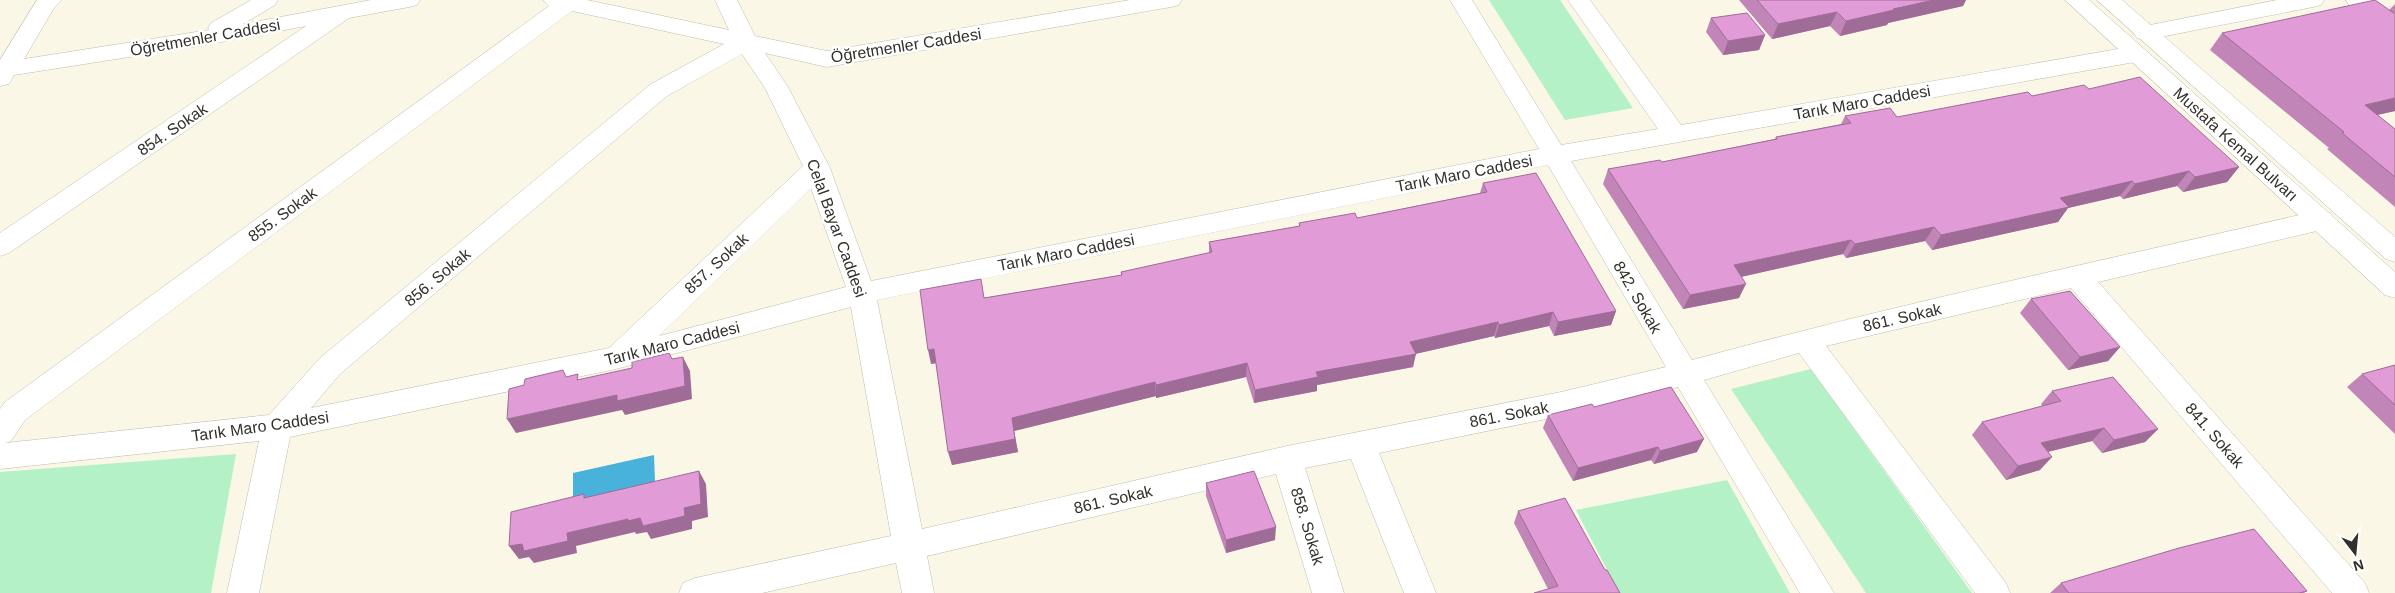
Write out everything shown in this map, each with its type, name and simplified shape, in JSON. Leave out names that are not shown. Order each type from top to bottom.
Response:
[{"type":"street","points":[[3,73],[46,3],[51,0]]},
{"type":"street","points":[[200,39],[267,0]]},
{"type":"street","name":"Öğretmenler Caddesi","points":[[3,73],[408,0]]},
{"type":"street","name":"Celal Bayar Caddesi","points":[[726,0],[746,42],[776,87],[817,168],[862,293],[918,593]]},
{"type":"street","name":"Öğretmenler Caddesi","points":[[562,1],[827,59],[1171,0]]},
{"type":"street","name":"842. Sokak","points":[[1461,0],[1555,155],[1683,374],[1818,593]]},
{"type":"street","points":[[1580,0],[1675,134]]},
{"type":"street","name":"Mustafa Kemal Bulvarı","points":[[2076,0],[2140,44],[2395,252]]},
{"type":"street","name":"Mustafa Kemal Bulvarı","points":[[2108,0],[2140,44],[2320,220],[2395,288]]},
{"type":"street","name":"Tarık Maro Caddesi","points":[[0,456],[277,427],[616,358],[862,293],[1555,155],[1675,134],[2140,44],[2313,0]]},
{"type":"street","points":[[2357,0],[2395,28]]},
{"type":"street","name":"855. Sokak","points":[[0,432],[15,411],[562,1]]},
{"type":"street","name":"854. Sokak","points":[[0,246],[344,11]]},
{"type":"street","name":"856. Sokak","points":[[243,593],[277,427],[330,366],[659,90],[746,42]]},
{"type":"street","name":"857. Sokak","points":[[616,358],[817,168]]},
{"type":"street","name":"861. Sokak","points":[[694,593],[909,546],[1287,459],[1561,404],[1683,374],[1805,340],[2320,220]]},
{"type":"street","name":"841. Sokak","points":[[2076,276],[2354,593]]},
{"type":"street","points":[[1805,340],[1994,593]]},
{"type":"street","points":[[1361,444],[1420,593]]},
{"type":"street","name":"858. Sokak","points":[[1287,459],[1328,593]]},
{"type":"green space","points":[[1489,0],[1560,0],[1633,108],[1565,120]]},
{"type":"green space","points":[[1811,369],[1972,593],[1866,593],[1731,389]]},
{"type":"green space","points":[[236,454],[211,593],[0,593],[0,472]]},
{"type":"green space","points":[[1727,480],[1790,593],[1619,593],[1576,510]]},
{"type":"water","points":[[654,455],[655,482],[573,501],[573,473]]},
{"type":"building","points":[[1757,0],[1934,0],[1846,21],[1837,12],[1778,24]]},
{"type":"building","points":[[2375,0],[2395,14],[2395,98],[2365,105],[2395,129],[2395,177],[2342,133],[2344,132],[2222,33]]},
{"type":"building","points":[[1747,13],[1765,35],[1728,41],[1711,18]]},
{"type":"building","points":[[2140,77],[2239,167],[2195,177],[2189,171],[2135,184],[2132,181],[2060,198],[2069,207],[1941,235],[1934,227],[1855,244],[1851,240],[1734,265],[1746,284],[1690,295],[1608,169],[1660,160],[1662,162],[1851,123],[1845,116],[1890,108],[1897,117],[2028,92],[2032,96],[2084,85],[2089,89]]},
{"type":"building","points":[[1536,173],[1616,311],[1558,322],[1553,312],[1499,325],[1498,322],[1410,342],[1416,354],[1316,372],[1318,377],[1255,390],[1247,363],[1156,385],[1155,382],[1012,418],[1015,439],[948,452],[934,349],[928,350],[920,290],[981,279],[984,298],[1122,275],[1121,272],[1212,252],[1209,242],[1300,226],[1299,223],[1355,213],[1357,218],[1487,192],[1483,183]]},
{"type":"building","points":[[2070,291],[2120,347],[2080,357],[2031,299]]},
{"type":"building","points":[[669,353],[672,359],[683,357],[685,386],[617,401],[617,395],[507,419],[509,389],[524,385],[525,379],[563,370],[566,377],[578,374],[577,380],[632,368],[632,362]]},
{"type":"building","points":[[2395,365],[2395,405],[2362,374]]},
{"type":"building","points":[[2113,377],[2158,429],[2114,440],[2104,428],[2041,443],[2052,457],[2018,466],[1982,422],[2061,401],[2052,391]]},
{"type":"building","points":[[1671,387],[1704,439],[1660,451],[1658,447],[1578,468],[1548,415],[1592,404],[1594,407]]},
{"type":"building","points":[[699,471],[701,504],[684,508],[685,516],[643,526],[640,518],[628,521],[628,519],[567,533],[568,541],[524,551],[522,544],[509,546],[511,512],[584,494],[584,498]]},
{"type":"building","points":[[1254,471],[1276,527],[1226,540],[1206,483]]},
{"type":"building","points":[[1565,498],[1620,593],[1534,593],[1558,586],[1518,511]]},
{"type":"building","points":[[2254,529],[2307,591],[2299,593],[2069,593],[2061,583],[2179,548]]}]
